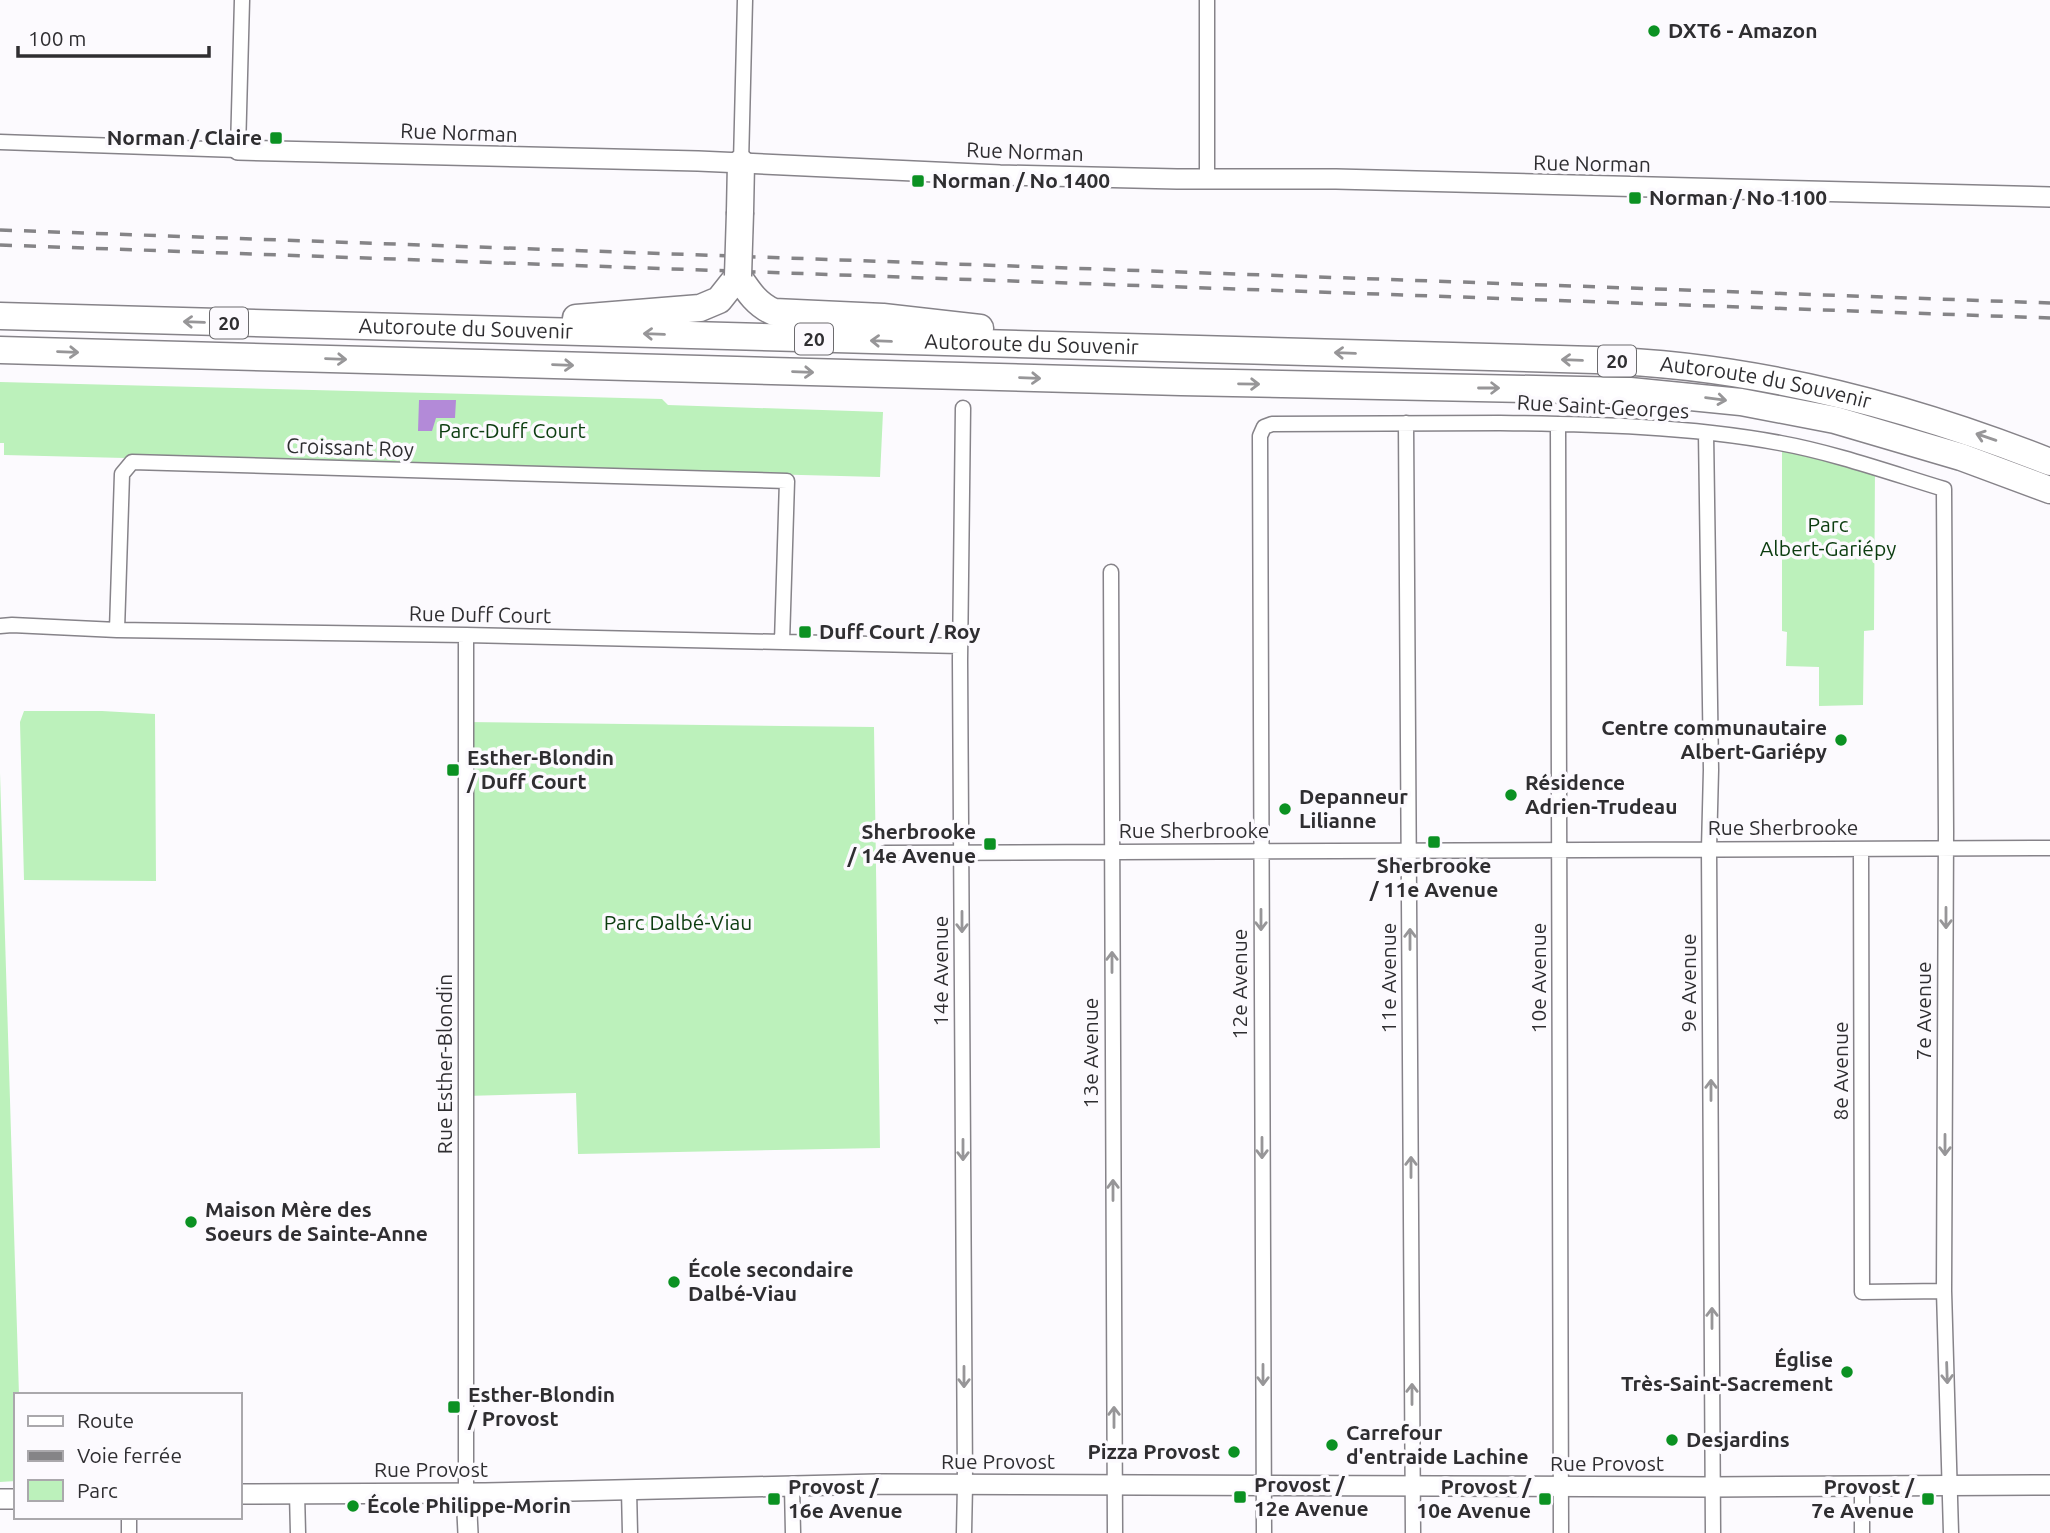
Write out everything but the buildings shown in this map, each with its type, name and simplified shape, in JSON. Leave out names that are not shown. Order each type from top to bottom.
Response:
[{"type":"highway","points":[[458,329],[700,308],[719,300],[738,280],[741,163]]},
{"type":"highway","points":[[738,280],[760,305],[774,312],[883,317],[1170,349]]},
{"type":"highway","name":"Autoroute du Souvenir","points":[[0,316],[1616,361],[1703,368],[1783,381],[1875,402],[1966,430],[2050,462]]},
{"type":"highway","name":"Autoroute du Souvenir","points":[[0,350],[1207,383],[1640,391],[1741,402],[1835,420],[1961,457],[2050,490]]},
{"type":"street","points":[[237,150],[242,0]]},
{"type":"street","points":[[741,163],[745,0]]},
{"type":"street","points":[[1207,0],[1207,178]]},
{"type":"street","name":"Rue Norman","points":[[0,142],[741,163],[987,174],[2050,197]]},
{"type":"street","name":"14e Avenue","points":[[963,408],[960,646],[964,1533]]},
{"type":"street","name":"11e Avenue","points":[[1406,423],[1413,1533]]},
{"type":"street","name":"Rue Saint-Georges","points":[[1260,436],[1264,427],[1272,424],[1558,424],[1632,427],[1782,443],[1944,489]]},
{"type":"street","name":"10e Avenue","points":[[1558,424],[1561,1533]]},
{"type":"street","name":"9e Avenue","points":[[1706,433],[1711,770],[1709,849],[1713,1533]]},
{"type":"street","name":"12e Avenue","points":[[1260,436],[1264,1533]]},
{"type":"street","name":"Croissant Roy","points":[[117,631],[122,474],[132,462],[787,481],[782,642]]},
{"type":"street","name":"7e Avenue","points":[[1944,489],[1944,1291],[1951,1533]]},
{"type":"street","name":"13e Avenue","points":[[1111,572],[1115,1533]]},
{"type":"street","name":"Rue Duff Court","points":[[0,626],[117,631],[466,635],[960,646]]},
{"type":"street","name":"Rue Esther-Blondin","points":[[466,635],[466,1493]]},
{"type":"street","name":"Rue Sherbrooke","points":[[885,853],[2050,848]]},
{"type":"street","name":"8e Avenue","points":[[1861,849],[1862,1292],[1944,1291]]},
{"type":"street","name":"Rue Provost","points":[[242,1494],[965,1485],[2050,1485]]},
{"type":"street","points":[[792,1486],[793,1533]]},
{"type":"street","points":[[1862,1487],[1862,1533]]},
{"type":"street","points":[[629,1490],[630,1533]]},
{"type":"street","points":[[297,1493],[298,1533]]},
{"type":"street","points":[[466,1493],[468,1533]]},
{"type":"green space","name":"Parc-Duff Court","points":[[0,382],[662,399],[668,405],[883,412],[880,477],[4,455],[4,443],[0,443]]},
{"type":"green space","name":"Parc Albert-Gariépy","points":[[1782,443],[1875,468],[1874,630],[1864,631],[1863,705],[1819,706],[1819,667],[1786,666],[1787,632],[1782,631]]},
{"type":"green space","points":[[24,711],[155,714],[156,881],[24,880],[20,722]]},
{"type":"green space","name":"Parc Dalbé-Viau","points":[[466,722],[874,727],[880,1148],[578,1154],[576,1093],[466,1096]]},
{"type":"green space","points":[[0,773],[19,1393],[14,1393],[14,1481],[0,1482]]},
{"type":"shaded area","points":[[419,400],[456,400],[455,418],[436,418],[432,431],[418,431]]},
{"type":"railway","points":[[0,230],[2050,303]]},
{"type":"railway","points":[[0,245],[2050,318]]},
{"type":"place","name":"DXT6 - Amazon","points":[[1654,31]]},
{"type":"place","name":"Norman / Claire","points":[[276,138]]},
{"type":"place","name":"Norman / No 1400","points":[[918,181]]},
{"type":"place","name":"Norman / No 1100","points":[[1635,198]]},
{"type":"place","name":"Duff Court / Roy","points":[[805,632]]},
{"type":"place","name":"Centre communautaire Albert-Gariépy","points":[[1841,740]]},
{"type":"place","name":"Esther-Blondin / Duff Court","points":[[453,770]]},
{"type":"place","name":"Résidence Adrien-Trudeau","points":[[1511,795]]},
{"type":"place","name":"Depanneur Lilianne","points":[[1285,809]]},
{"type":"place","name":"Sherbrooke / 11e Avenue","points":[[1434,842]]},
{"type":"place","name":"Sherbrooke / 14e Avenue","points":[[990,844]]},
{"type":"place","name":"Maison Mère des Soeurs de Sainte-Anne","points":[[191,1222]]},
{"type":"place","name":"École secondaire Dalbé-Viau","points":[[674,1282]]},
{"type":"place","name":"Église Très-Saint-Sacrement","points":[[1847,1372]]},
{"type":"place","name":"Esther-Blondin / Provost","points":[[454,1407]]},
{"type":"place","name":"Desjardins","points":[[1672,1440]]},
{"type":"place","name":"Carrefour d'entraide Lachine","points":[[1332,1445]]},
{"type":"place","name":"Pizza Provost","points":[[1234,1452]]},
{"type":"place","name":"Provost / 12e Avenue","points":[[1240,1497]]},
{"type":"place","name":"Provost / 16e Avenue","points":[[774,1499]]},
{"type":"place","name":"Provost / 10e Avenue","points":[[1545,1499]]},
{"type":"place","name":"Provost / 7e Avenue","points":[[1928,1499]]},
{"type":"place","name":"École Philippe-Morin","points":[[353,1506]]}]
